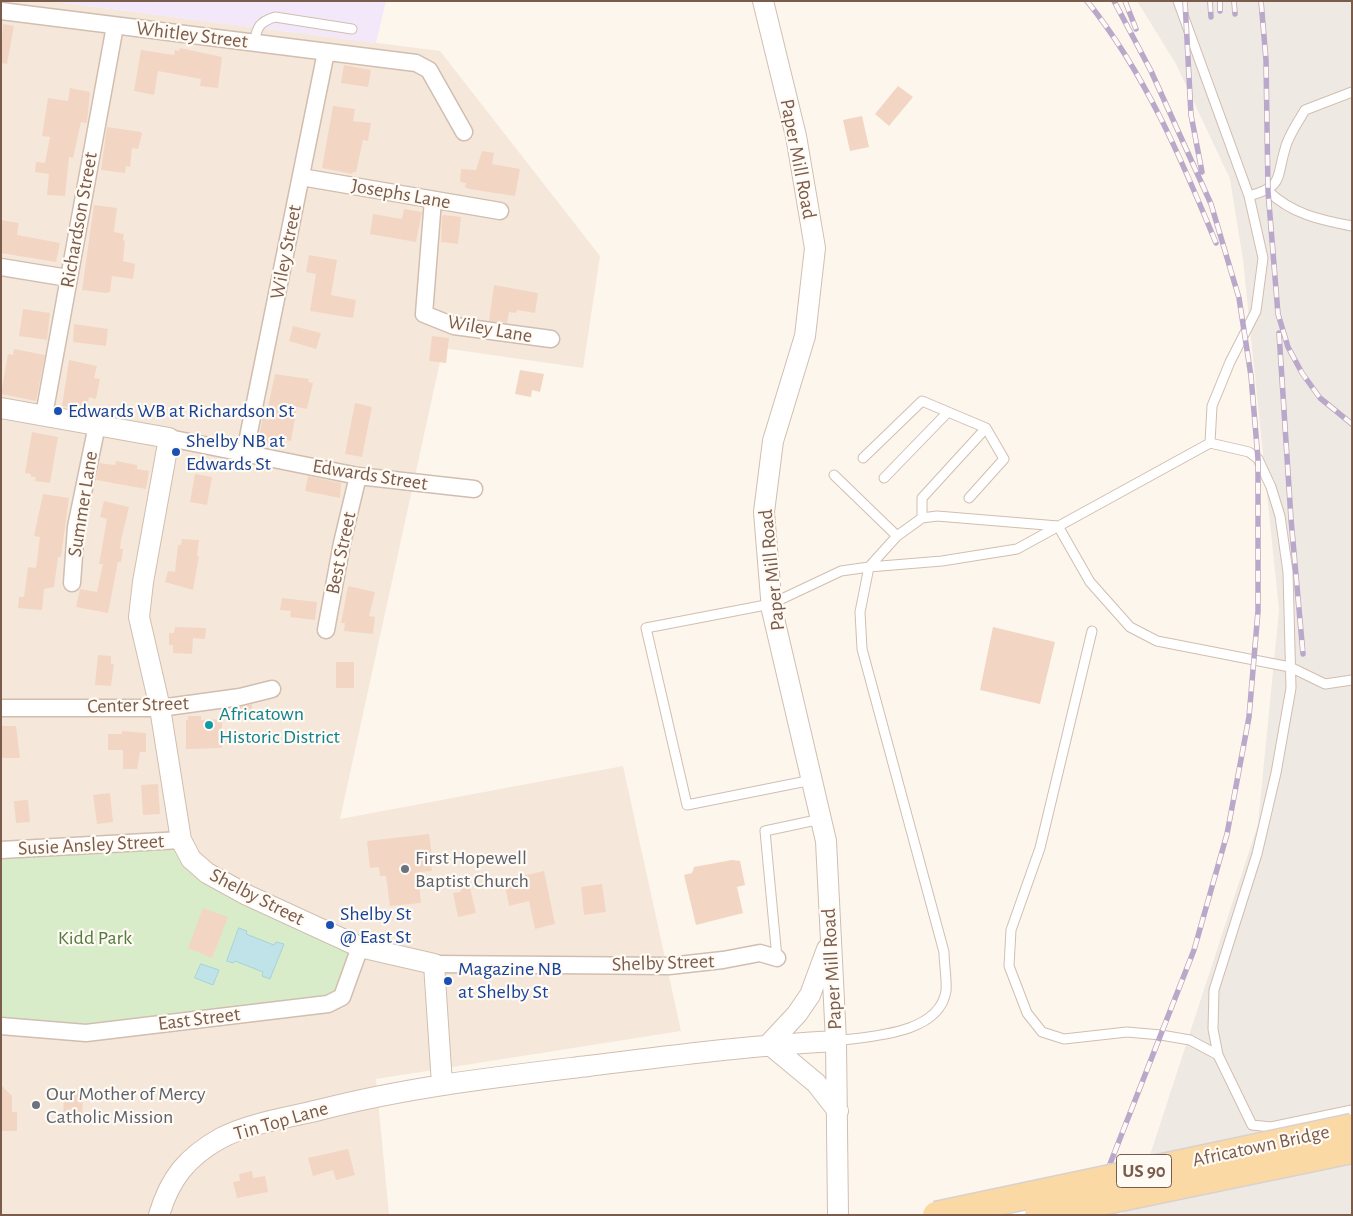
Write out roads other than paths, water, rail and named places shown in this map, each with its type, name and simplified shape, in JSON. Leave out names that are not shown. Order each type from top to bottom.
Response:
[{"type":"main road","name":"Africatown Bridge","points":[[936,1215],[1352,1127]]},
{"type":"main road","name":"Africatown Bridge","points":[[1038,1215],[1352,1150]]},
{"type":"street","name":"Paper Mill Road","points":[[763,1],[796,136],[815,248],[805,336],[773,442],[764,512],[771,604],[826,841],[836,1041],[838,1210]]},
{"type":"street","name":"Whitley Street","points":[[1,11],[416,63],[429,70],[464,132]]},
{"type":"street","name":"Richardson Street","points":[[44,415],[115,26]]},
{"type":"street","name":"Wiley Street","points":[[245,452],[326,52]]},
{"type":"street","name":"Josephs Lane","points":[[301,177],[500,211]]},
{"type":"street","name":"Wiley Lane","points":[[434,200],[424,314],[454,326],[551,340]]},
{"type":"street","points":[[1,267],[68,278]]},
{"type":"street","name":"Edwards Street","points":[[1,408],[245,452],[358,476],[474,489]]},
{"type":"street","name":"Summer Lane","points":[[72,583],[76,527],[97,425]]},
{"type":"street","name":"Shelby Street","points":[[169,438],[143,582],[139,617],[160,708],[182,840],[191,859],[207,873],[248,895],[360,947],[434,964],[669,966],[723,960],[760,953],[777,958]]},
{"type":"street","name":"Best Street","points":[[326,630],[342,543],[358,476]]},
{"type":"street","name":"Center Street","points":[[1,708],[160,708],[240,697],[272,689]]},
{"type":"street","name":"Susie Ansley Street","points":[[1,850],[182,840]]},
{"type":"street","points":[[831,940],[810,996],[797,1014],[769,1044],[816,1083],[838,1111]]},
{"type":"street","name":"East Street","points":[[1,1026],[86,1032],[328,1004],[342,997],[360,947]]},
{"type":"street","points":[[434,964],[442,1084]]},
{"type":"street","name":"Tin Top Lane","points":[[159,1215],[166,1192],[178,1172],[222,1138],[246,1129],[344,1104],[442,1084],[769,1044],[836,1041]]},
{"type":"street","points":[[1004,1215],[1352,1143]]},
{"type":"lane","points":[[1178,1],[1249,196],[1263,258],[1256,311],[1230,362],[1212,406],[1210,444]]},
{"type":"lane","points":[[254,43],[258,26],[262,21],[275,17],[352,29]]},
{"type":"lane","points":[[1249,196],[1268,191],[1279,176],[1285,147],[1305,110],[1352,92]]},
{"type":"lane","points":[[1268,191],[1282,204],[1318,220],[1352,226]]},
{"type":"lane","points":[[862,458],[922,402],[986,428],[1004,459],[969,498]]},
{"type":"lane","points":[[884,478],[948,412]]},
{"type":"lane","points":[[922,518],[922,498],[986,428]]},
{"type":"lane","points":[[812,780],[687,805],[646,628],[771,604],[841,572],[869,566],[942,561],[1017,549],[1210,444],[1249,452],[1258,459],[1271,487],[1280,516],[1288,572],[1291,688],[1276,773],[1256,854],[1214,990],[1213,1029],[1218,1055],[1252,1125],[1271,1127],[1352,1110]]},
{"type":"lane","points":[[834,475],[896,536]]},
{"type":"lane","points":[[836,1041],[903,1031],[919,1024],[937,1010],[946,992],[944,952],[862,649],[860,612],[869,566],[896,536],[922,518],[937,516],[1058,526]]},
{"type":"lane","points":[[1058,526],[1090,582],[1130,627],[1157,641],[1290,667],[1325,684],[1352,680]]},
{"type":"lane","points":[[1092,631],[1040,848],[1011,930],[1009,966],[1028,1012],[1042,1032],[1064,1039],[1127,1032],[1160,1035],[1190,1040],[1218,1055]]},
{"type":"lane","points":[[777,958],[765,831],[821,819]]},
{"type":"water","points":[[239,928],[247,931],[246,934],[274,945],[276,942],[284,944],[270,979],[262,976],[263,972],[235,961],[233,963],[227,961]]},
{"type":"water","points":[[201,964],[219,970],[213,985],[195,978]]},
{"type":"railway","points":[[1087,1],[1127,57],[1160,117],[1216,243]]},
{"type":"railway","points":[[1090,1215],[1194,950],[1227,834],[1249,717],[1258,611],[1258,459],[1251,376],[1239,298],[1211,204],[1151,71],[1114,1]]},
{"type":"railway","points":[[1125,1],[1136,29]]},
{"type":"railway","points":[[1185,1],[1191,115],[1202,172]]},
{"type":"railway","points":[[1210,1],[1211,17]]},
{"type":"railway","points":[[1220,1],[1220,11]]},
{"type":"railway","points":[[1234,1],[1235,14]]},
{"type":"railway","points":[[1261,1],[1266,60],[1268,191],[1278,314],[1288,347],[1302,373],[1320,398],[1352,424]]},
{"type":"railway","points":[[1279,333],[1291,519],[1303,654]]},
{"type":"place","name":"Edwards WB at Richardson St","points":[[58,411]]},
{"type":"place","name":"Shelby NB at Edwards St","points":[[176,452]]},
{"type":"place","name":"Africatown Historic District","points":[[209,725]]},
{"type":"place","name":"First Hopewell Baptist Church","points":[[405,869]]},
{"type":"place","name":"Shelby St @ East St","points":[[330,925]]},
{"type":"place","name":"Magazine NB at Shelby St","points":[[448,981]]},
{"type":"place","name":"Our Mother of Mercy Catholic Mission","points":[[36,1105]]},
{"type":"park label","name":"Kidd Park","points":[[95,938]]}]
